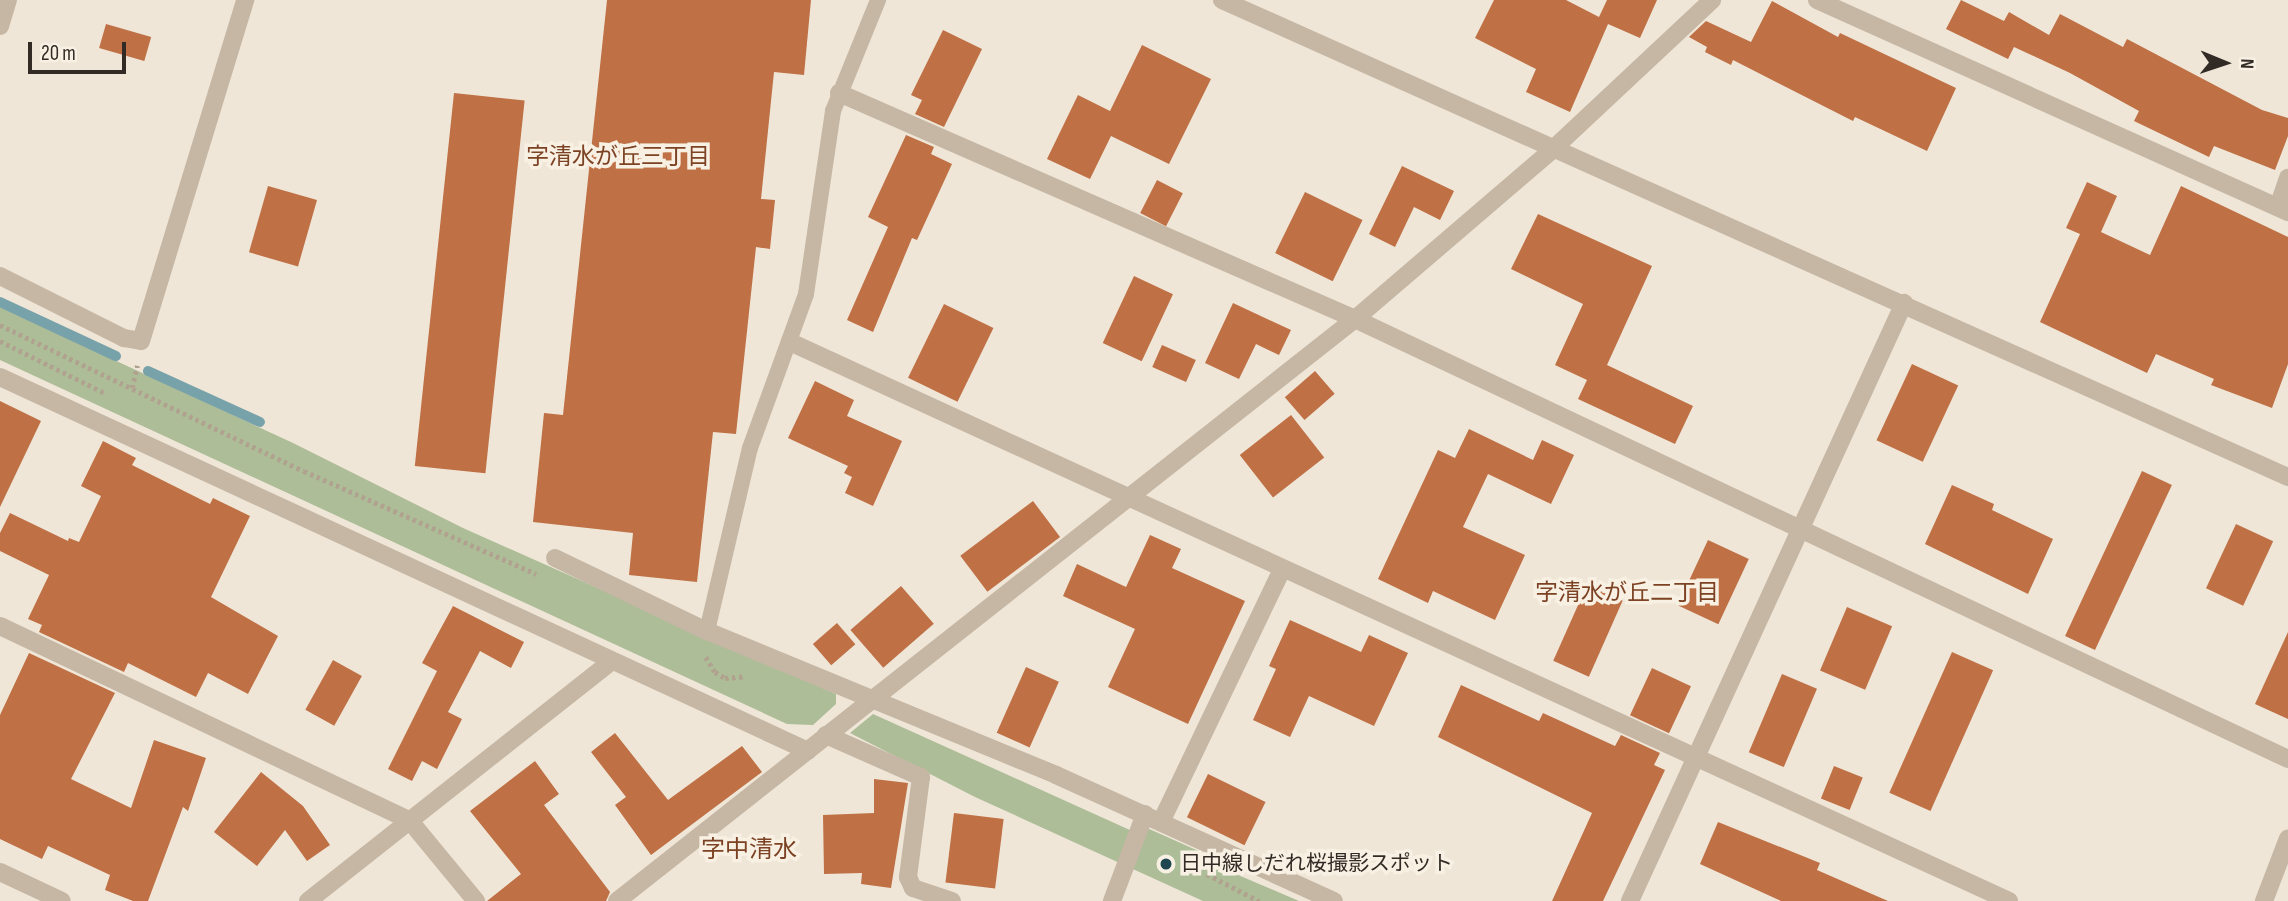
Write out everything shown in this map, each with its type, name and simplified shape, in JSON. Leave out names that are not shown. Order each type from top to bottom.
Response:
[{"type":"street","points":[[0,26],[8,0]]},
{"type":"street","points":[[0,276],[124,338],[141,341],[245,0]]},
{"type":"street","points":[[1222,0],[2288,477]]},
{"type":"street","points":[[617,901],[1355,319],[1553,149],[1712,0]]},
{"type":"street","points":[[1817,0],[2283,209],[2288,178]]},
{"type":"street","points":[[839,93],[1355,319],[2288,759]]},
{"type":"street","points":[[1630,901],[1799,527],[1904,303]]},
{"type":"street","points":[[790,342],[1126,500],[2008,901]]},
{"type":"street","points":[[0,377],[807,751]]},
{"type":"street","points":[[555,558],[706,631],[1153,818],[1334,901]]},
{"type":"street","points":[[1112,901],[1282,570]]},
{"type":"street","points":[[0,626],[410,821],[476,901]]},
{"type":"street","points":[[307,901],[612,661]]},
{"type":"street","points":[[826,735],[921,778],[908,877],[913,888],[952,901]]},
{"type":"street","points":[[2264,901],[2288,838]]},
{"type":"street","points":[[0,872],[62,901]]},
{"type":"lane","points":[[706,631],[750,448],[806,294],[839,93],[878,0]]},
{"type":"path","points":[[0,341],[107,394]]},
{"type":"green space","points":[[0,307],[293,443],[463,528],[836,694],[836,704],[813,725],[787,724],[0,360]]},
{"type":"green space","points":[[873,714],[1132,831],[1147,828],[1212,857],[1210,863],[1299,901],[1203,901],[975,797],[850,733]]},
{"type":"building","points":[[607,0],[811,0],[804,75],[774,72],[761,199],[775,200],[770,249],[756,247],[736,434],[713,432],[697,582],[629,575],[633,533],[533,522],[544,413],[563,415]]},
{"type":"building","points":[[1494,0],[1566,0],[1599,17],[1607,0],[1657,0],[1640,38],[1608,24],[1570,112],[1526,92],[1536,69],[1475,38]]},
{"type":"building","points":[[1961,0],[2004,21],[2009,12],[2049,35],[2060,14],[2123,47],[2127,39],[2262,110],[2288,118],[2288,136],[2275,170],[2214,146],[2209,157],[2134,121],[2139,111],[2070,73],[2014,47],[2008,59],[1946,29]]},
{"type":"building","points":[[1772,1],[1838,37],[1840,33],[1956,88],[1927,151],[1855,117],[1853,121],[1733,60],[1731,65],[1705,52],[1707,47],[1689,37],[1706,21],[1751,42]]},
{"type":"building","points":[[106,24],[151,37],[144,61],[99,48]]},
{"type":"building","points":[[943,30],[982,49],[944,127],[915,114],[922,100],[911,95]]},
{"type":"building","points":[[1142,45],[1211,79],[1169,164],[1111,136],[1090,179],[1047,159],[1078,95],[1110,111]]},
{"type":"building","points":[[454,93],[525,100],[485,473],[415,466]]},
{"type":"building","points":[[906,135],[934,147],[931,154],[952,164],[917,240],[912,238],[873,332],[847,320],[888,227],[868,217]]},
{"type":"building","points":[[1402,166],[1454,191],[1440,220],[1414,207],[1395,247],[1369,234]]},
{"type":"building","points":[[1157,180],[1183,193],[1166,226],[1140,213]]},
{"type":"building","points":[[2087,182],[2117,196],[2101,232],[2150,255],[2181,186],[2288,237],[2288,364],[2272,408],[2211,385],[2214,379],[2156,354],[2147,373],[2040,322],[2080,234],[2066,228]]},
{"type":"building","points":[[268,186],[317,200],[298,266],[249,252]]},
{"type":"building","points":[[1305,192],[1363,220],[1333,281],[1275,253]]},
{"type":"building","points":[[1538,214],[1652,266],[1607,365],[1693,406],[1675,444],[1578,399],[1587,380],[1555,365],[1583,304],[1511,269]]},
{"type":"building","points":[[1134,276],[1173,294],[1142,361],[1103,343]]},
{"type":"building","points":[[1233,303],[1291,330],[1279,355],[1256,344],[1239,379],[1205,363]]},
{"type":"building","points":[[944,304],[993,328],[957,402],[908,378]]},
{"type":"building","points":[[1162,345],[1196,360],[1186,382],[1152,367]]},
{"type":"building","points":[[1912,364],[1958,386],[1923,462],[1877,440]]},
{"type":"building","points":[[1315,371],[1335,394],[1304,420],[1285,397]]},
{"type":"building","points":[[815,381],[854,400],[847,416],[902,441],[873,506],[845,493],[852,477],[844,473],[848,466],[788,438]]},
{"type":"building","points":[[0,401],[41,421],[0,507]]},
{"type":"building","points":[[1291,415],[1324,458],[1273,498],[1240,455]]},
{"type":"building","points":[[1469,429],[1533,460],[1542,440],[1574,455],[1551,504],[1488,474],[1463,527],[1525,555],[1495,620],[1433,591],[1428,603],[1378,579],[1438,450],[1455,458]]},
{"type":"building","points":[[103,441],[136,458],[132,465],[210,504],[213,498],[250,516],[211,597],[278,636],[248,694],[208,673],[196,697],[128,663],[124,672],[39,632],[42,625],[28,619],[49,575],[0,551],[0,533],[10,513],[68,541],[69,538],[79,542],[101,496],[81,486]]},
{"type":"building","points":[[2142,471],[2172,485],[2095,650],[2065,636]]},
{"type":"building","points":[[1952,485],[1994,504],[1992,510],[2053,539],[2028,594],[1925,544]]},
{"type":"building","points":[[1033,501],[1060,537],[987,592],[960,556]]},
{"type":"building","points":[[2236,524],[2273,541],[2243,606],[2206,588]]},
{"type":"building","points":[[1150,535],[1181,549],[1172,568],[1245,601],[1188,724],[1108,687],[1135,629],[1063,596],[1077,564],[1126,587]]},
{"type":"building","points":[[1708,540],[1749,559],[1718,624],[1678,605]]},
{"type":"building","points":[[1587,585],[1623,601],[1589,677],[1553,661]]},
{"type":"building","points":[[901,586],[934,624],[883,668],[850,630]]},
{"type":"building","points":[[453,606],[524,642],[511,668],[480,651],[448,712],[462,719],[437,769],[422,761],[412,781],[388,769],[437,671],[422,663]]},
{"type":"building","points":[[1847,607],[1892,626],[1865,690],[1820,671]]},
{"type":"building","points":[[1290,620],[1361,652],[1369,635],[1408,653],[1374,726],[1309,696],[1290,737],[1253,720],[1276,669],[1269,666]]},
{"type":"building","points":[[837,623],[855,644],[831,665],[813,644]]},
{"type":"building","points":[[2288,632],[2288,719],[2255,704]]},
{"type":"building","points":[[1952,652],[1993,670],[1930,811],[1889,793]]},
{"type":"building","points":[[29,653],[115,693],[71,779],[131,808],[154,740],[206,758],[188,811],[183,807],[148,901],[133,901],[105,890],[110,875],[48,846],[42,859],[0,839],[0,715]]},
{"type":"building","points":[[333,660],[362,676],[334,726],[305,710]]},
{"type":"building","points":[[1026,667],[1059,682],[1030,747],[997,733]]},
{"type":"building","points":[[1652,668],[1691,686],[1669,733],[1630,715]]},
{"type":"building","points":[[1782,674],[1817,689],[1784,767],[1749,752]]},
{"type":"building","points":[[1461,685],[1539,721],[1543,713],[1615,746],[1621,735],[1660,753],[1654,765],[1665,770],[1603,901],[1552,901],[1592,813],[1438,737]]},
{"type":"building","points":[[615,733],[668,800],[742,746],[762,772],[651,855],[615,805],[626,797],[591,752]]},
{"type":"building","points":[[535,761],[559,794],[544,805],[610,892],[606,901],[487,901],[521,874],[470,811]]},
{"type":"building","points":[[1834,766],[1863,778],[1850,810],[1821,798]]},
{"type":"building","points":[[261,772],[303,806],[330,845],[307,861],[285,830],[257,866],[214,832]]},
{"type":"building","points":[[1208,774],[1266,802],[1244,845],[1187,817]]},
{"type":"building","points":[[874,779],[908,783],[891,888],[861,884],[862,873],[824,874],[823,815],[874,813]]},
{"type":"building","points":[[954,813],[1004,819],[995,889],[945,882]]},
{"type":"building","points":[[1718,822],[1820,863],[1817,870],[1888,901],[1781,901],[1700,864]]},
{"type":"waterway","points":[[0,302],[116,356]]},
{"type":"waterway","points":[[148,371],[260,422]]},
{"type":"place","name":"日中線しだれ桜撮影スポット","points":[[1166,864]]},
{"type":"district","name":"字清水が丘三丁目","points":[[618,157]]},
{"type":"district","name":"字清水が丘二丁目","points":[[1627,593]]},
{"type":"district","name":"字中清水","points":[[749,850]]}]
